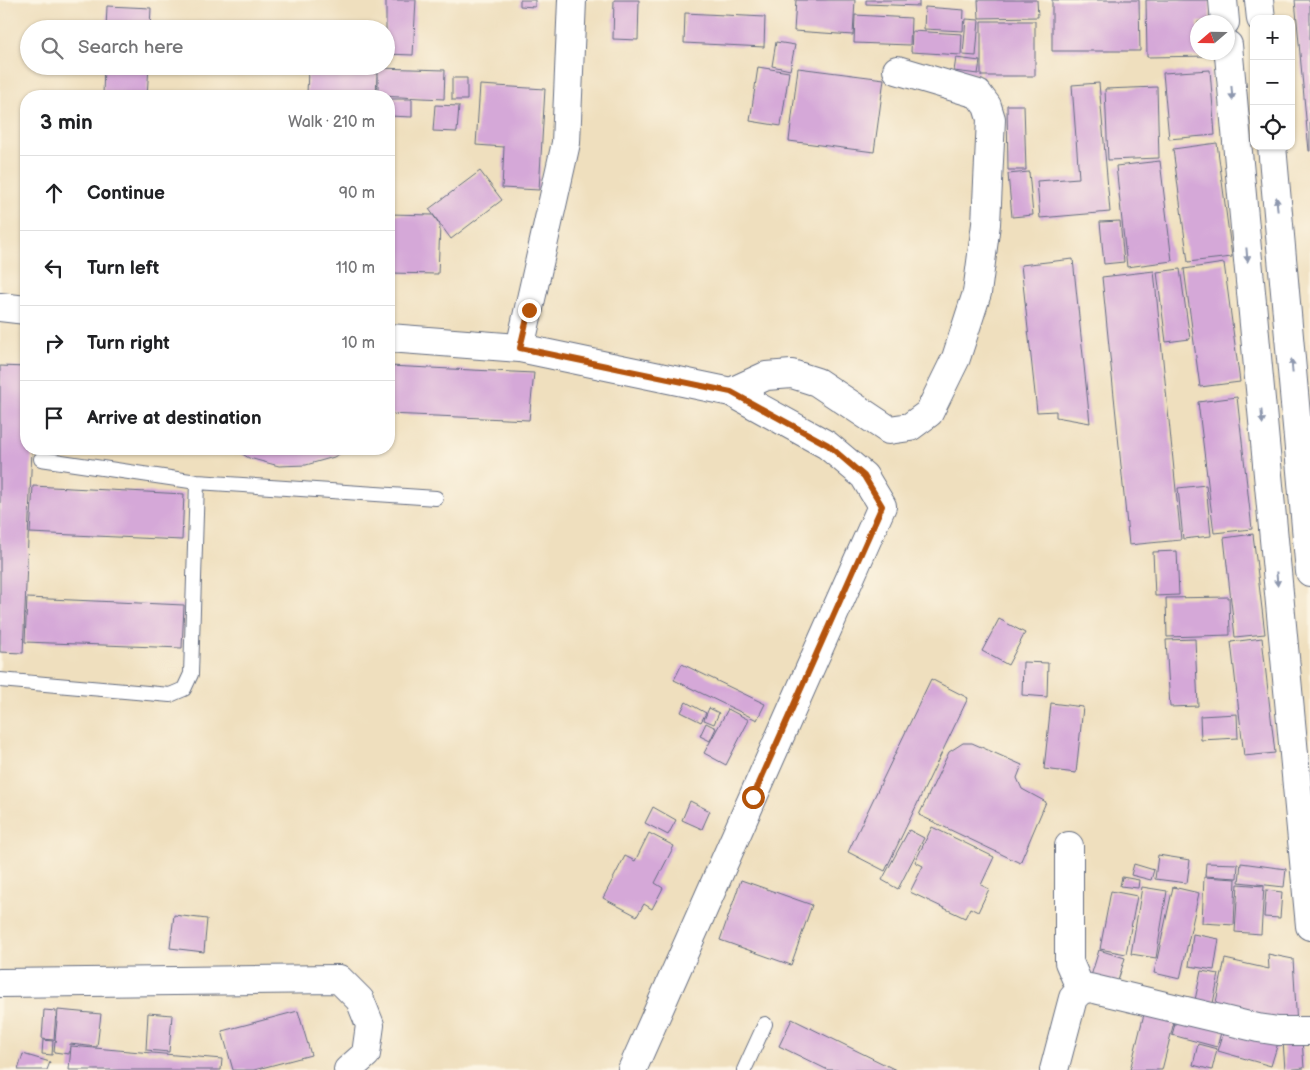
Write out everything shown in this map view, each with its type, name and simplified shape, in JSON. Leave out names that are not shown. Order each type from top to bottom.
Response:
[{"type":"street","points":[[520,348],[566,143],[572,0]]},
{"type":"street","points":[[1223,0],[1224,15]]},
{"type":"street","points":[[1259,0],[1260,15]]},
{"type":"street","points":[[1229,60],[1307,854],[1310,926]]},
{"type":"street","points":[[731,392],[766,376],[792,374],[817,382],[889,430],[910,427],[929,413],[956,358],[977,294],[986,224],[991,119],[987,106],[978,94],[897,70]]},
{"type":"street","points":[[1272,150],[1310,572]]},
{"type":"street","points":[[0,308],[20,310]]},
{"type":"street","points":[[395,338],[520,348],[731,392],[828,445],[864,476],[882,506],[632,1070]]},
{"type":"street","points":[[1069,846],[1069,962],[1081,990]]},
{"type":"street","points":[[0,983],[339,979],[360,1000],[370,1024],[366,1054],[348,1070]]},
{"type":"street","points":[[1054,1070],[1073,998],[1081,990],[1090,988],[1278,1032],[1310,1031]]},
{"type":"lane","points":[[42,459],[197,482],[436,498]]},
{"type":"lane","points":[[0,680],[170,696],[184,689],[191,674],[197,482]]},
{"type":"lane","points":[[744,1070],[765,1024]]},
{"type":"building","points":[[386,0],[416,0],[413,55],[395,54],[395,20],[386,20]]},
{"type":"building","points":[[520,0],[535,0],[535,7],[520,6]]},
{"type":"building","points":[[614,0],[639,0],[638,40],[613,39]]},
{"type":"building","points":[[796,0],[855,0],[853,35],[794,31]]},
{"type":"building","points":[[866,0],[919,0],[919,6],[866,4]]},
{"type":"building","points":[[978,0],[1037,0],[1038,17],[979,18]]},
{"type":"building","points":[[1052,0],[1139,0],[1140,51],[1052,51]]},
{"type":"building","points":[[1146,0],[1210,0],[1210,15],[1190,15],[1190,56],[1147,57]]},
{"type":"building","points":[[1295,0],[1310,0],[1310,151],[1309,151]]},
{"type":"building","points":[[107,6],[151,8],[150,20],[106,20]]},
{"type":"building","points":[[925,7],[964,10],[963,31],[924,29]]},
{"type":"building","points":[[685,13],[765,17],[764,47],[684,43]]},
{"type":"building","points":[[855,15],[911,18],[910,45],[854,43]]},
{"type":"building","points":[[966,19],[979,20],[976,56],[963,55]]},
{"type":"building","points":[[981,21],[1035,21],[1035,76],[981,76]]},
{"type":"building","points":[[912,31],[962,34],[961,55],[911,52]]},
{"type":"building","points":[[776,42],[795,45],[790,70],[772,66]]},
{"type":"building","points":[[956,58],[980,61],[978,74],[954,71]]},
{"type":"building","points":[[758,67],[789,72],[781,126],[750,121]]},
{"type":"building","points":[[798,68],[884,79],[874,152],[789,141]]},
{"type":"building","points":[[395,69],[445,70],[444,99],[395,97],[395,90],[378,90],[378,75],[395,75]]},
{"type":"building","points":[[1210,70],[1215,135],[1169,139],[1163,73]]},
{"type":"building","points":[[104,75],[148,75],[147,90],[103,90]]},
{"type":"building","points":[[308,75],[377,75],[376,90],[307,90]]},
{"type":"building","points":[[452,78],[467,78],[467,100],[452,100]]},
{"type":"building","points":[[1099,83],[1110,212],[1040,218],[1037,181],[1079,178],[1072,85]]},
{"type":"building","points":[[480,85],[545,89],[539,190],[502,188],[504,147],[476,145]]},
{"type":"building","points":[[1157,87],[1159,158],[1108,160],[1105,89]]},
{"type":"building","points":[[395,99],[412,99],[412,117],[395,116]]},
{"type":"building","points":[[435,105],[459,106],[457,132],[433,131]]},
{"type":"building","points":[[1007,105],[1024,105],[1026,170],[1008,170]]},
{"type":"building","points":[[1217,143],[1232,257],[1188,262],[1173,149]]},
{"type":"building","points":[[1160,161],[1172,261],[1127,267],[1116,166]]},
{"type":"building","points":[[480,171],[502,200],[451,239],[429,209]]},
{"type":"building","points":[[1029,172],[1033,215],[1012,217],[1008,174]]},
{"type":"building","points":[[395,214],[433,215],[440,225],[438,274],[395,273]]},
{"type":"building","points":[[1120,221],[1124,262],[1104,264],[1100,222]]},
{"type":"building","points":[[1073,259],[1090,423],[1056,417],[1056,411],[1037,412],[1021,265]]},
{"type":"building","points":[[1224,263],[1240,382],[1200,387],[1184,269]]},
{"type":"building","points":[[1180,269],[1190,339],[1166,342],[1157,272]]},
{"type":"building","points":[[1154,271],[1181,540],[1129,545],[1102,277]]},
{"type":"building","points":[[0,366],[20,367],[20,455],[32,455],[23,653],[0,652]]},
{"type":"building","points":[[395,366],[534,373],[529,420],[395,414]]},
{"type":"building","points":[[1237,397],[1252,529],[1214,533],[1198,402]]},
{"type":"building","points":[[244,455],[338,455],[306,465],[279,466]]},
{"type":"building","points":[[1206,485],[1211,536],[1183,539],[1178,488]]},
{"type":"building","points":[[33,486],[184,494],[182,540],[30,533]]},
{"type":"building","points":[[1253,534],[1265,634],[1235,637],[1224,538]]},
{"type":"building","points":[[1177,551],[1179,595],[1155,596],[1153,552]]},
{"type":"building","points":[[1229,597],[1230,635],[1167,637],[1166,598]]},
{"type":"building","points":[[27,598],[184,605],[182,648],[25,642]]},
{"type":"building","points":[[999,619],[1025,633],[1008,665],[982,651]]},
{"type":"building","points":[[1262,638],[1275,753],[1244,756],[1231,642]]},
{"type":"building","points":[[1195,639],[1198,706],[1170,707],[1166,640]]},
{"type":"building","points":[[1023,662],[1048,663],[1047,697],[1022,695]]},
{"type":"building","points":[[682,664],[765,704],[757,720],[674,680]]},
{"type":"building","points":[[931,679],[968,698],[885,871],[848,852]]},
{"type":"building","points":[[686,702],[706,713],[701,722],[681,712]]},
{"type":"building","points":[[1051,703],[1083,707],[1076,773],[1044,769]]},
{"type":"building","points":[[709,708],[719,713],[714,724],[704,720]]},
{"type":"building","points":[[728,709],[749,720],[726,765],[704,753]]},
{"type":"building","points":[[1237,714],[1238,738],[1201,740],[1200,716]]},
{"type":"building","points":[[706,723],[716,728],[710,741],[700,736]]},
{"type":"building","points":[[963,743],[972,743],[1022,765],[1017,778],[1022,789],[1046,802],[1020,863],[919,815],[949,752]]},
{"type":"building","points":[[690,801],[710,811],[702,829],[682,820]]},
{"type":"building","points":[[653,807],[676,820],[668,835],[645,823]]},
{"type":"building","points":[[932,827],[994,857],[981,885],[989,889],[978,912],[970,908],[965,918],[910,892],[923,866],[915,862]]},
{"type":"building","points":[[909,830],[924,838],[898,889],[882,880]]},
{"type":"building","points":[[649,833],[674,846],[655,883],[663,888],[652,909],[644,904],[637,916],[603,898],[625,856],[635,861]]},
{"type":"building","points":[[1158,855],[1190,860],[1187,883],[1155,879]]},
{"type":"building","points":[[1206,863],[1238,864],[1237,878],[1205,876]]},
{"type":"building","points":[[1241,863],[1286,869],[1284,887],[1239,882]]},
{"type":"building","points":[[1134,864],[1154,870],[1151,880],[1131,875]]},
{"type":"building","points":[[1122,877],[1139,880],[1138,888],[1120,886]]},
{"type":"building","points":[[1204,877],[1236,879],[1234,925],[1202,923]]},
{"type":"building","points":[[741,880],[812,905],[791,965],[720,940]]},
{"type":"building","points":[[1238,884],[1264,886],[1261,934],[1235,932]]},
{"type":"building","points":[[1142,887],[1167,891],[1156,958],[1131,954]]},
{"type":"building","points":[[1173,887],[1199,893],[1180,979],[1154,973]]},
{"type":"building","points":[[1266,890],[1282,892],[1280,918],[1264,917]]},
{"type":"building","points":[[1111,891],[1137,896],[1126,954],[1100,949]]},
{"type":"building","points":[[174,915],[207,919],[204,952],[170,948]]},
{"type":"building","points":[[1193,934],[1219,939],[1214,970],[1189,966]]},
{"type":"building","points":[[1099,950],[1125,958],[1117,984],[1091,976]]},
{"type":"building","points":[[1268,954],[1293,959],[1297,1026],[1215,1007],[1225,959],[1269,969]]},
{"type":"building","points":[[1201,971],[1219,974],[1212,1008],[1194,1005]]},
{"type":"building","points":[[1146,1006],[1176,1014],[1162,1070],[1130,1070]]},
{"type":"building","points":[[44,1010],[56,1011],[54,1040],[42,1039]]},
{"type":"building","points":[[58,1010],[101,1014],[97,1047],[70,1044],[69,1054],[54,1052],[55,1041],[57,1041],[55,1040]]},
{"type":"building","points":[[298,1011],[311,1055],[254,1070],[233,1070],[222,1031]]},
{"type":"building","points":[[148,1013],[172,1015],[169,1052],[146,1050]]},
{"type":"building","points":[[1178,1013],[1223,1025],[1217,1047],[1172,1035]]},
{"type":"building","points":[[792,1019],[896,1070],[828,1070],[779,1046]]},
{"type":"building","points":[[1225,1028],[1278,1043],[1271,1066],[1218,1051]]},
{"type":"building","points":[[1302,1039],[1304,1068],[1285,1070],[1283,1041]]},
{"type":"building","points":[[43,1040],[53,1041],[52,1055],[42,1054]]},
{"type":"building","points":[[1198,1044],[1217,1049],[1212,1070],[1193,1065]]},
{"type":"building","points":[[71,1046],[222,1059],[221,1070],[69,1070]]},
{"type":"building","points":[[23,1054],[50,1062],[47,1070],[18,1070]]},
{"type":"route","points":[[529,310],[520,348],[731,392],[828,445],[864,476],[882,506],[753,797]]}]
